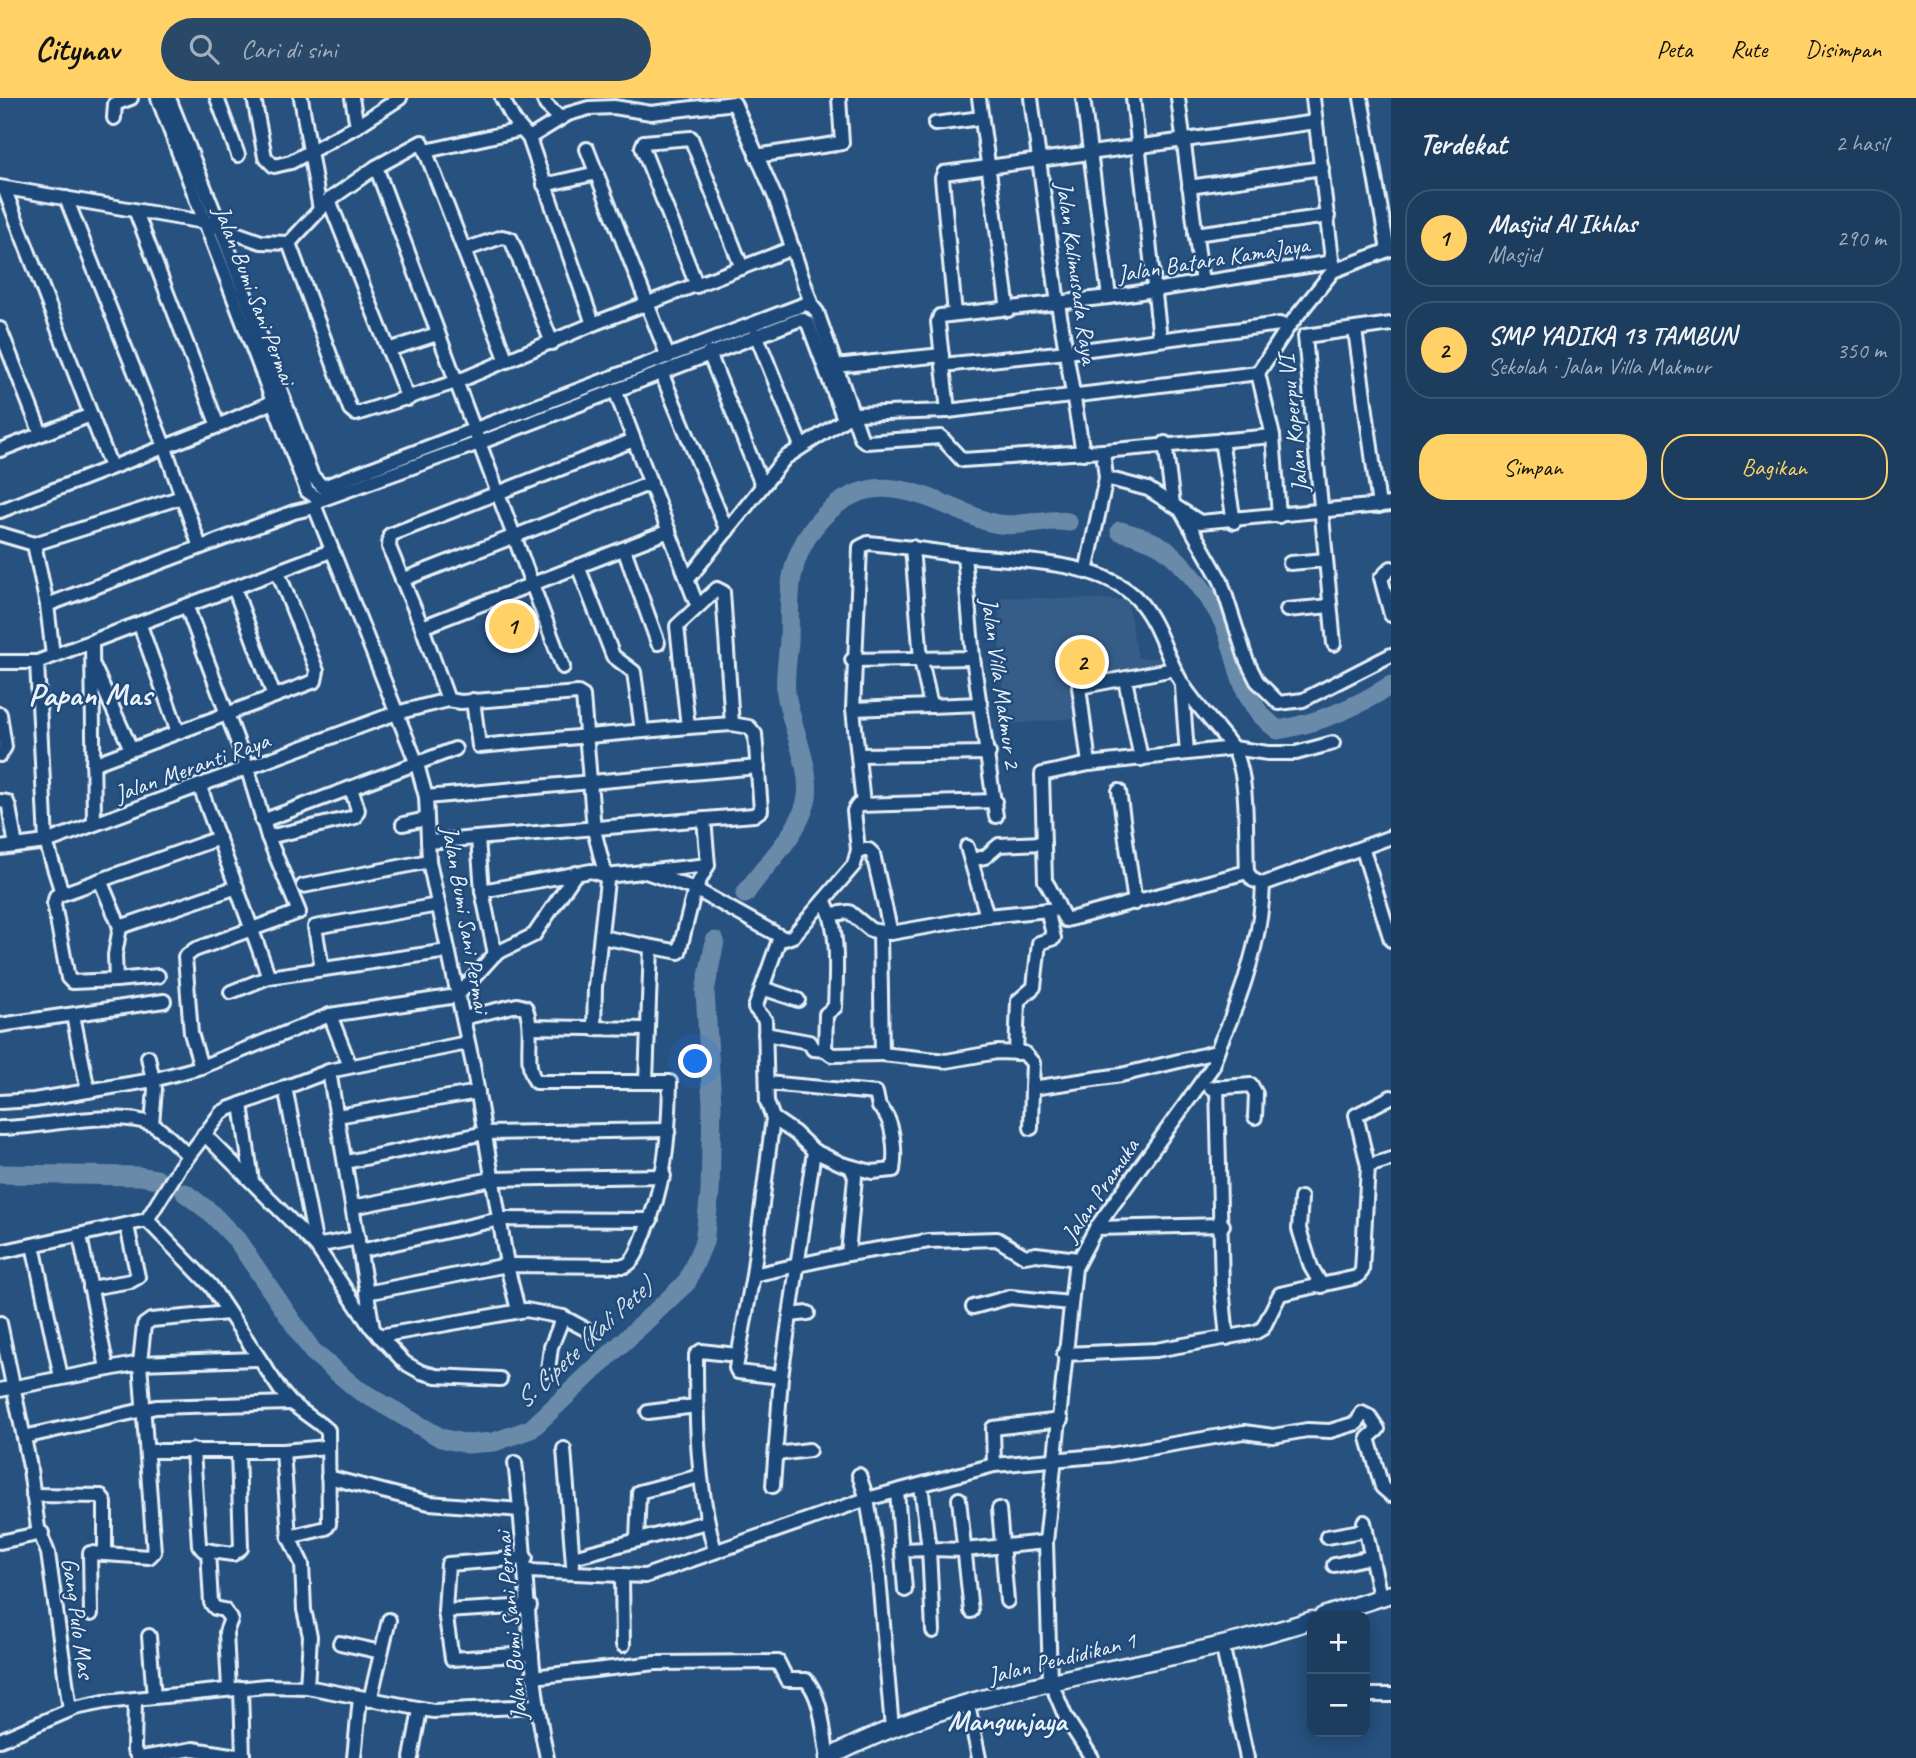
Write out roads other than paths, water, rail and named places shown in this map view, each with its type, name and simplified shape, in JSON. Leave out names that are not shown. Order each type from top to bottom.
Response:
[{"type":"street","points":[[114,118],[115,104],[131,98]]},
{"type":"street","name":"Jalan Bumi Sani Permai","points":[[147,1220],[161,1194],[221,1113],[329,1071],[467,1043],[429,861],[426,797],[417,765],[331,551],[312,476],[204,222],[158,98]]},
{"type":"street","points":[[0,512],[165,448],[278,399],[221,229],[169,98]]},
{"type":"street","points":[[217,98],[238,155]]},
{"type":"street","points":[[254,98],[265,157],[270,165],[291,162],[312,152],[400,98]]},
{"type":"street","points":[[301,98],[325,205],[408,400]]},
{"type":"street","points":[[352,98],[357,126]]},
{"type":"street","points":[[502,98],[524,134],[593,324]]},
{"type":"street","points":[[543,98],[545,105],[560,118]]},
{"type":"street","points":[[756,156],[835,146],[844,139],[839,98]]},
{"type":"street","points":[[979,98],[1008,310]]},
{"type":"street","name":"Jalan Kalimusada Raya","points":[[1031,98],[1058,304],[1083,453]]},
{"type":"street","points":[[1083,98],[1109,297]]},
{"type":"street","points":[[1133,98],[1160,340]]},
{"type":"street","points":[[1178,98],[1202,283]]},
{"type":"street","points":[[1279,516],[1273,436],[1258,373],[1333,266],[1313,98]]},
{"type":"street","points":[[1361,98],[1389,249]]},
{"type":"street","points":[[426,151],[524,134],[589,108],[614,107],[651,113],[734,100],[793,248],[835,366],[848,417]]},
{"type":"street","points":[[935,124],[981,118]]},
{"type":"street","points":[[948,411],[939,318],[955,314],[942,178],[947,172],[1316,122]]},
{"type":"street","points":[[697,286],[642,147],[644,142],[691,138],[742,268]]},
{"type":"street","points":[[2,188],[204,222],[261,242],[289,243],[325,205],[376,167],[422,142],[507,360]]},
{"type":"street","points":[[587,149],[668,357]]},
{"type":"street","points":[[376,167],[563,667]]},
{"type":"street","points":[[1189,187],[1322,168]]},
{"type":"street","points":[[186,173],[200,176]]},
{"type":"street","points":[[544,185],[597,173]]},
{"type":"street","points":[[2,188],[111,467]]},
{"type":"street","points":[[66,198],[165,448],[200,547]]},
{"type":"street","points":[[136,212],[218,426]]},
{"type":"street","points":[[1195,234],[1328,216]]},
{"type":"street","points":[[464,250],[502,237],[511,239],[552,342]]},
{"type":"street","points":[[289,243],[352,412],[361,414],[456,382],[593,324],[793,248]]},
{"type":"street","name":"Jalan Batara KamaJaya","points":[[955,314],[1058,304],[1333,266],[1389,249]]},
{"type":"street","points":[[47,605],[294,512],[319,498],[477,437],[796,305],[812,306]]},
{"type":"street","points":[[477,437],[615,390],[756,334],[804,319],[848,417],[866,442],[941,437],[962,460],[1083,453],[1165,443],[1273,436]]},
{"type":"street","points":[[835,366],[1067,352],[1280,324],[1288,327]]},
{"type":"street","points":[[1106,478],[1148,489],[1200,522],[1234,522],[1323,508],[1385,505],[1355,330],[1391,324]]},
{"type":"street","points":[[0,329],[41,434]]},
{"type":"street","name":"Jalan Koperpu VI","points":[[1334,644],[1305,336],[1355,330]]},
{"type":"street","points":[[388,350],[437,334]]},
{"type":"street","points":[[756,334],[801,446]]},
{"type":"street","points":[[709,353],[762,485]]},
{"type":"street","points":[[661,372],[727,531]]},
{"type":"street","points":[[688,579],[762,485],[801,446],[848,417],[948,411],[1074,398],[1258,373]]},
{"type":"street","points":[[615,390],[695,600]]},
{"type":"street","points":[[0,450],[91,415]]},
{"type":"street","points":[[448,700],[422,626],[389,547],[388,538],[393,532],[634,440]]},
{"type":"street","points":[[1221,440],[1234,522]]},
{"type":"street","points":[[1165,443],[1177,508],[1221,581],[1252,672],[1273,699],[1289,703],[1303,699],[1391,654]]},
{"type":"street","points":[[1086,572],[1106,478],[1103,451]]},
{"type":"street","points":[[402,580],[651,483]]},
{"type":"street","points":[[0,534],[34,544],[183,497]]},
{"type":"street","points":[[422,626],[669,531]]},
{"type":"street","points":[[863,804],[860,755],[853,709],[852,660],[860,547],[868,543],[964,555],[1027,559],[1086,572],[1114,583],[1137,598],[1151,618],[1182,683],[1205,718],[1233,748],[1242,777],[1247,872],[1253,880],[1264,884],[1363,850],[1391,837]]},
{"type":"street","points":[[34,544],[47,605],[52,656]]},
{"type":"street","points":[[912,547],[922,660],[932,706]]},
{"type":"street","points":[[624,549],[658,643]]},
{"type":"street","points":[[0,662],[37,662],[234,590],[331,551]]},
{"type":"street","name":"Jalan Villa Makmur 2","points":[[964,555],[973,658],[989,753],[996,816]]},
{"type":"street","points":[[1290,563],[1326,560]]},
{"type":"street","points":[[578,566],[612,656],[634,672],[642,731]]},
{"type":"street","points":[[1391,568],[1382,573],[1381,578],[1391,615]]},
{"type":"street","points":[[93,764],[310,684],[317,677],[278,572]]},
{"type":"street","points":[[688,727],[677,626],[719,589],[723,593],[732,724]]},
{"type":"street","points":[[234,590],[274,696]]},
{"type":"street","points":[[1287,610],[1330,606]]},
{"type":"street","points":[[187,607],[248,770],[262,821],[299,912],[194,950],[186,957],[191,1033],[201,1067]]},
{"type":"street","points":[[140,625],[178,732]]},
{"type":"street","points":[[92,643],[94,824]]},
{"type":"street","points":[[852,660],[973,658]]},
{"type":"street","points":[[37,662],[46,842],[62,893]]},
{"type":"street","points":[[92,663],[131,749]]},
{"type":"street","points":[[1089,764],[1077,690],[1084,685],[1174,669]]},
{"type":"street","points":[[1125,679],[1141,760]]},
{"type":"street","points":[[1182,683],[1188,752]]},
{"type":"street","name":"Jalan Meranti Raya","points":[[0,848],[46,842],[248,770],[396,713],[448,700],[581,694],[586,736]]},
{"type":"street","points":[[428,842],[759,814],[754,730],[749,727],[732,724],[688,727],[479,746],[473,700]]},
{"type":"street","points":[[853,709],[981,704]]},
{"type":"street","points":[[0,714],[5,747],[0,755]]},
{"type":"street","points":[[586,736],[594,830],[606,876],[595,988],[594,1029]]},
{"type":"street","points":[[1016,1052],[1018,1001],[1034,987],[1039,943],[1054,938],[1053,889],[1045,881],[1042,772],[1233,748],[1281,754],[1311,750],[1334,743]]},
{"type":"street","points":[[262,821],[455,749]]},
{"type":"street","points":[[860,755],[989,753]]},
{"type":"street","points":[[426,797],[758,767]]},
{"type":"street","points":[[200,786],[269,977]]},
{"type":"street","points":[[268,837],[355,817],[358,810],[351,788]]},
{"type":"street","points":[[1119,791],[1135,903]]},
{"type":"street","points":[[643,871],[695,889],[780,937],[793,936],[854,865],[858,850],[854,811],[863,804],[995,801]]},
{"type":"street","points":[[0,802],[6,802],[9,807],[16,846]]},
{"type":"street","points":[[403,824],[426,819]]},
{"type":"street","points":[[601,937],[679,952],[695,889],[708,865],[704,819]]},
{"type":"street","points":[[158,976],[69,981],[54,898],[219,838]]},
{"type":"street","points":[[478,839],[482,891],[495,954]]},
{"type":"street","points":[[971,860],[985,857],[999,845],[1044,843]]},
{"type":"street","points":[[967,846],[987,916]]},
{"type":"street","points":[[858,850],[869,850],[873,854],[886,933],[882,1054]]},
{"type":"street","points":[[1363,850],[1391,940]]},
{"type":"street","points":[[303,886],[429,861]]},
{"type":"street","points":[[482,891],[592,871],[606,876],[708,865]]},
{"type":"street","points":[[832,914],[849,912],[870,930],[886,933],[987,916],[1053,909],[1064,919],[1071,920],[1247,872]]},
{"type":"street","points":[[0,1102],[153,1080],[201,1067],[330,1015],[457,996],[495,954],[534,935],[576,873]]},
{"type":"street","points":[[100,880],[120,927],[115,956],[116,980]]},
{"type":"street","name":"Jalan Pramuka","points":[[1050,1679],[1046,1542],[1061,1420],[1064,1354],[1078,1259],[1096,1228],[1213,1066],[1240,992],[1262,914],[1264,884]]},
{"type":"street","points":[[120,927],[237,887]]},
{"type":"street","points":[[824,900],[832,914],[836,963],[835,1007],[826,1014],[825,1050]]},
{"type":"street","points":[[322,968],[315,928],[438,905]]},
{"type":"street","points":[[780,937],[755,1008],[765,1020],[767,1102],[773,1118],[753,1275],[737,1355],[738,1372],[781,1377]]},
{"type":"street","points":[[646,1081],[651,947]]},
{"type":"street","points":[[231,992],[269,977],[448,951]]},
{"type":"street","points":[[762,988],[798,1000]]},
{"type":"street","points":[[0,1025],[163,1001]]},
{"type":"street","points":[[366,1293],[507,1265],[625,1266],[633,1261],[650,1220],[664,1176],[670,1082],[536,1082],[531,1075],[530,1027],[527,1012],[522,1005],[463,1018]]},
{"type":"street","points":[[74,1015],[88,1091]]},
{"type":"street","points":[[330,1015],[350,1066]]},
{"type":"street","points":[[530,1027],[646,1029]]},
{"type":"street","points":[[765,1034],[805,1041],[813,1049],[825,1050],[832,1055],[882,1054],[946,1060],[1024,1053],[1032,1059],[1031,1128]]},
{"type":"street","points":[[467,1043],[478,1092],[507,1265],[518,1310]]},
{"type":"street","points":[[1032,1088],[1121,1075],[1216,1052]]},
{"type":"street","points":[[148,1057],[155,1108],[152,1124]]},
{"type":"street","points":[[329,1071],[366,1293],[376,1333]]},
{"type":"street","points":[[767,1083],[876,1093],[879,1107],[885,1112],[890,1126],[894,1168],[872,1172],[851,1167],[814,1151],[795,1133],[773,1118]]},
{"type":"street","points":[[1196,1089],[1251,1085],[1256,1094],[1255,1117]]},
{"type":"street","points":[[285,1087],[316,1246]]},
{"type":"street","points":[[1217,1087],[1223,1225],[1222,1279],[1227,1338]]},
{"type":"street","points":[[337,1116],[478,1092]]},
{"type":"street","points":[[1064,1354],[1156,1350],[1259,1331],[1280,1294],[1351,1281],[1362,1271],[1368,1166],[1357,1113],[1391,1097]]},
{"type":"street","points":[[240,1104],[252,1181]]},
{"type":"street","points":[[0,1128],[102,1120],[152,1124],[188,1155]]},
{"type":"street","points":[[346,1162],[485,1133],[669,1130]]},
{"type":"street","points":[[204,1134],[316,1246],[376,1333],[405,1363],[421,1372],[436,1376],[500,1379]]},
{"type":"street","points":[[774,1486],[781,1377],[814,1151]]},
{"type":"street","points":[[1368,1166],[1391,1159]]},
{"type":"street","points":[[848,1254],[855,1177],[851,1167]]},
{"type":"street","points":[[353,1207],[492,1179],[664,1176]]},
{"type":"street","points":[[1301,1198],[1300,1229],[1311,1267],[1322,1286]]},
{"type":"street","points":[[316,1246],[359,1244],[500,1219],[650,1220]]},
{"type":"street","points":[[0,1252],[147,1220],[190,1261],[228,1313],[256,1359],[292,1403],[326,1426],[329,1434],[328,1527],[289,1537]]},
{"type":"street","points":[[1096,1228],[1223,1225]]},
{"type":"street","points":[[90,1288],[131,1281],[138,1277],[127,1226]]},
{"type":"street","points":[[80,1236],[107,1368]]},
{"type":"street","points":[[753,1275],[799,1263],[929,1241],[997,1239],[1025,1256],[1036,1254],[1078,1259]]},
{"type":"street","points":[[33,1245],[61,1377]]},
{"type":"street","points":[[973,1307],[1000,1298],[1070,1303]]},
{"type":"street","points":[[376,1333],[501,1316],[518,1310],[563,1317],[589,1331]]},
{"type":"street","points":[[91,1614],[90,1553],[149,1557],[153,1555],[140,1363],[146,1321],[228,1313]]},
{"type":"street","points":[[790,1315],[808,1313]]},
{"type":"street","points":[[548,1370],[551,1347],[563,1317]]},
{"type":"street","name":"Gang Pulo Mas","points":[[0,1323],[15,1387],[38,1528],[48,1553],[70,1710]]},
{"type":"street","points":[[715,1551],[707,1522],[700,1476],[696,1352],[737,1355]]},
{"type":"street","points":[[0,1390],[140,1363],[256,1359]]},
{"type":"street","points":[[24,1437],[145,1410],[292,1403]]},
{"type":"street","points":[[648,1412],[696,1406]]},
{"type":"street","points":[[532,1654],[452,1659],[445,1611],[448,1564],[527,1565],[622,1576],[645,1576],[867,1499],[994,1465],[1141,1451],[1244,1432],[1273,1436],[1307,1430],[1330,1431],[1357,1423],[1362,1413],[1377,1424],[1378,1429],[1368,1438],[1382,1487],[1391,1495]]},
{"type":"street","points":[[994,1465],[993,1428],[1061,1420]]},
{"type":"street","points":[[147,1451],[283,1451],[327,1447]]},
{"type":"street","points":[[564,1449],[573,1571]]},
{"type":"street","points":[[193,1450],[197,1541],[200,1548],[233,1554],[239,1552],[238,1451]]},
{"type":"street","points":[[777,1454],[809,1450]]},
{"type":"street","points":[[283,1451],[289,1537],[302,1564],[304,1610],[310,1636],[307,1687]]},
{"type":"street","points":[[515,1463],[521,1510]]},
{"type":"street","points":[[859,1475],[867,1499],[878,1566],[892,1728]]},
{"type":"street","points":[[637,1540],[639,1492],[700,1476]]},
{"type":"street","name":"Jalan Bumi Sani Permai","points":[[328,1478],[429,1503],[521,1510],[536,1706],[547,1758]]},
{"type":"street","points":[[921,1485],[929,1549],[933,1631]]},
{"type":"street","points":[[897,1491],[905,1590]]},
{"type":"street","points":[[33,1494],[101,1496],[105,1503],[104,1554]]},
{"type":"street","points":[[959,1499],[971,1611]]},
{"type":"street","points":[[999,1509],[1007,1601]]},
{"type":"street","points":[[573,1557],[707,1522]]},
{"type":"street","points":[[1327,1537],[1365,1526],[1371,1557],[1385,1596],[1342,1611]]},
{"type":"street","points":[[0,1542],[42,1533]]},
{"type":"street","points":[[901,1550],[964,1550],[1046,1542]]},
{"type":"street","points":[[135,1699],[134,1751],[140,1758],[193,1749],[243,1758],[226,1632],[230,1619],[224,1610],[215,1608],[211,1603],[208,1550]]},
{"type":"street","points":[[1334,1564],[1371,1557]]},
{"type":"street","points":[[622,1576],[623,1645]]},
{"type":"street","points":[[445,1611],[530,1606]]},
{"type":"street","points":[[354,1758],[365,1699],[389,1620]]},
{"type":"street","name":"Jalan Pendidikan 1","points":[[828,1758],[892,1728],[1050,1679],[1222,1644],[1307,1621]]},
{"type":"street","points":[[149,1636],[154,1697]]},
{"type":"street","points":[[340,1643],[381,1651]]},
{"type":"street","points":[[1222,1644],[1247,1758]]},
{"type":"street","points":[[533,1677],[656,1663],[778,1662],[788,1681],[808,1682],[817,1702],[828,1758]]},
{"type":"street","points":[[1050,1679],[1066,1718],[1092,1758]]},
{"type":"street","points":[[0,1740],[70,1710],[135,1699],[235,1689],[307,1687],[420,1710],[536,1706]]},
{"type":"street","points":[[1370,1696],[1391,1695]]},
{"type":"street","points":[[968,1705],[979,1758]]},
{"type":"street","points":[[411,1758],[420,1710]]},
{"type":"waterway","name":"S. Cipete (Kali Pete)","points":[[745,894],[788,839],[806,802],[807,777],[788,705],[785,680],[791,580],[798,555],[816,524],[843,500],[876,489],[919,494],[977,518],[999,524],[1068,522]]},
{"type":"waterway","name":"S. Cipete (Kali Pete)","points":[[1120,531],[1149,540],[1165,549],[1199,584],[1225,626],[1248,695],[1265,719],[1278,730],[1337,714],[1391,685]]},
{"type":"waterway","name":"S. Cipete (Kali Pete)","points":[[185,1193],[210,1212],[237,1240],[313,1352],[357,1389],[441,1438],[467,1444],[494,1442],[531,1429],[687,1282],[704,1242],[710,1193],[712,1104],[705,991],[715,941]]},
{"type":"waterway","name":"S. Cipete (Kali Pete)","points":[[0,1174],[139,1176],[157,1179]]},
{"type":"place","name":"Masjid Al Ikhlas","points":[[512,626]]},
{"type":"place","name":"SMP YADIKA 13 TAMBUN","points":[[1082,662]]},
{"type":"district","name":"Papan Mas","points":[[90,694]]},
{"type":"district","name":"Mangunjaya","points":[[1007,1720]]}]
